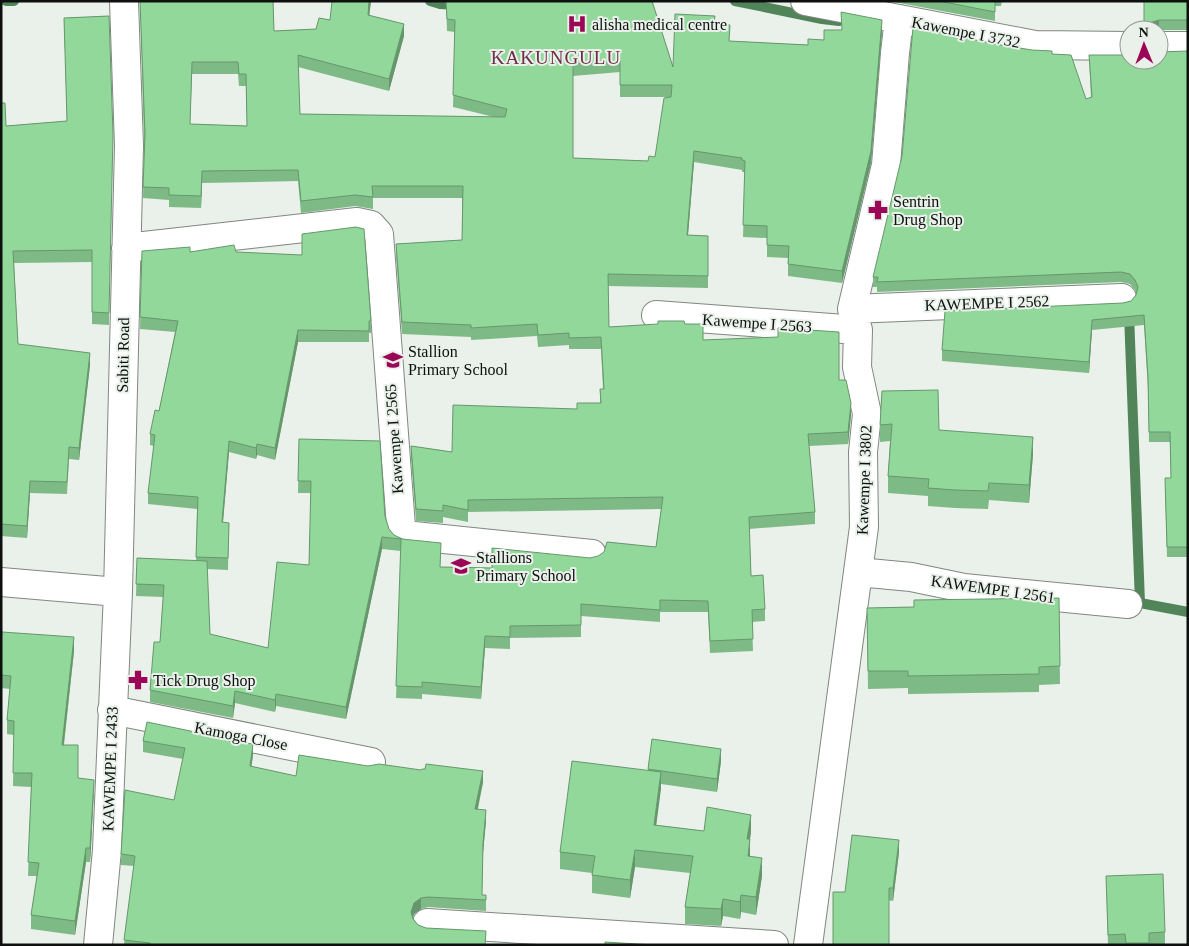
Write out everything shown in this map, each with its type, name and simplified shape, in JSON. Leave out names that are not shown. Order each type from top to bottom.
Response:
[{"type":"street","name":"Sabiti Road","points":[[118,592],[129,146],[124,1]]},
{"type":"street","name":"Kawempe I 3732","points":[[805,1],[1035,45],[1119,46]]},
{"type":"street","name":"Kawempe I 3802","points":[[808,945],[864,527],[863,452],[867,414],[857,367],[855,320],[886,166],[894,53],[899,19]]},
{"type":"street","points":[[1169,46],[1188,46]]},
{"type":"street","name":"Kawempe I 2565","points":[[126,248],[357,222],[371,225],[379,234],[400,527],[404,535],[592,554]]},
{"type":"street","name":"KAWEMPE I 2562","points":[[855,320],[1122,298]]},
{"type":"street","name":"Kawempe I 2563","points":[[656,315],[855,320]]},
{"type":"street","name":"KAWEMPE I 2561","points":[[858,572],[911,577],[964,588],[1128,604]]},
{"type":"street","points":[[1,582],[118,592]]},
{"type":"street","name":"KAWEMPE I 2433","points":[[98,945],[107,850],[118,592]]},
{"type":"street","name":"Kamoga Close","points":[[112,710],[371,762]]},
{"type":"street","points":[[427,923],[774,945]]},
{"type":"building","points":[[140,1],[273,1],[274,31],[316,29],[319,18],[330,20],[332,1],[369,1],[368,15],[404,24],[389,79],[298,55],[300,114],[505,117],[507,109],[453,95],[455,20],[447,19],[446,1],[652,1],[673,67],[675,14],[715,16],[714,23],[730,25],[729,41],[808,45],[808,39],[824,40],[824,30],[842,30],[841,12],[882,20],[871,151],[842,271],[788,264],[789,246],[767,245],[767,226],[743,225],[745,161],[742,158],[694,151],[687,235],[708,236],[708,276],[608,274],[609,327],[658,324],[658,321],[684,321],[685,324],[703,324],[703,340],[778,337],[778,328],[839,332],[839,380],[846,380],[851,403],[848,432],[808,434],[815,512],[749,517],[751,576],[763,575],[765,609],[752,610],[753,639],[710,641],[708,601],[660,600],[660,610],[581,604],[581,625],[510,626],[510,637],[485,636],[481,687],[422,682],[422,687],[396,686],[401,539],[382,537],[346,707],[276,694],[275,700],[235,691],[233,706],[150,690],[154,642],[160,642],[164,585],[136,584],[137,558],[207,561],[210,634],[268,648],[277,562],[309,565],[311,481],[298,481],[299,439],[380,441],[385,516],[389,529],[394,535],[402,539],[441,543],[440,567],[492,568],[492,548],[590,558],[604,552],[607,542],[656,547],[663,497],[468,500],[468,510],[443,505],[443,511],[416,509],[411,446],[452,452],[453,405],[577,409],[577,403],[601,403],[600,389],[604,389],[601,337],[569,338],[569,333],[538,335],[537,324],[471,328],[471,325],[402,322],[396,244],[462,240],[463,186],[372,186],[373,197],[355,195],[301,201],[298,170],[202,171],[201,196],[169,195],[169,188],[143,187],[145,134]],"holes":[[[620,61],[620,85],[672,85],[671,97],[664,98],[655,157],[649,156],[648,161],[573,158],[573,64]],[[192,62],[238,62],[239,74],[246,74],[247,126],[190,124]]]},
{"type":"building","points":[[939,1],[995,1],[995,12]]},
{"type":"building","points":[[1144,1],[1188,1],[1188,20],[1144,20]]},
{"type":"building","points":[[109,16],[113,134],[109,313],[92,312],[92,250],[13,251],[18,344],[90,353],[79,448],[69,447],[67,482],[30,481],[27,526],[1,524],[1,103],[5,103],[6,126],[67,121],[64,18]]},
{"type":"building","points":[[913,27],[995,44],[1052,51],[1052,54],[1071,55],[1086,99],[1092,97],[1089,55],[1119,55],[1119,70],[1169,70],[1169,52],[1188,51],[1188,547],[1167,547],[1165,478],[1171,478],[1170,432],[1149,432],[1144,315],[1092,320],[1089,362],[942,350],[945,311],[1123,303],[1131,301],[1136,295],[1138,287],[1135,280],[1130,274],[1121,272],[877,282],[878,277],[873,277],[902,156]]},
{"type":"building","points":[[356,227],[364,229],[371,321],[369,321],[369,331],[298,330],[275,448],[257,444],[256,448],[229,441],[222,522],[229,523],[228,558],[196,557],[198,497],[148,493],[155,435],[150,434],[155,410],[159,411],[178,321],[140,317],[142,251],[190,247],[190,252],[234,245],[236,252],[302,255],[302,234]]},
{"type":"building","points":[[938,390],[939,430],[1033,437],[1029,485],[989,483],[988,491],[955,490],[928,488],[929,479],[888,476],[892,424],[880,425],[882,391]]},
{"type":"building","points":[[1059,598],[1060,666],[1039,667],[1039,674],[908,676],[908,671],[868,671],[867,608],[914,607],[914,600]]},
{"type":"building","points":[[2,632],[74,637],[62,745],[78,745],[78,778],[94,780],[90,848],[86,848],[75,921],[31,915],[39,863],[28,862],[32,773],[13,773],[14,721],[7,720],[11,676],[1,675]]},
{"type":"building","points":[[147,722],[229,739],[229,741],[253,744],[250,766],[296,776],[299,755],[368,766],[379,764],[421,770],[425,769],[426,764],[483,771],[475,809],[486,810],[482,895],[486,895],[486,900],[421,898],[414,903],[411,912],[413,919],[418,925],[426,928],[486,931],[485,945],[150,945],[150,943],[124,940],[135,856],[121,854],[125,790],[174,800],[185,748],[143,741]]},
{"type":"building","points":[[652,739],[721,749],[717,779],[648,769]]},
{"type":"building","points":[[572,761],[661,772],[654,825],[704,831],[707,807],[751,815],[747,839],[750,839],[748,856],[762,858],[756,897],[741,895],[740,902],[723,899],[721,909],[685,907],[693,856],[635,850],[630,880],[592,875],[595,856],[560,852]]},
{"type":"building","points":[[852,835],[899,840],[893,888],[889,888],[889,945],[833,945],[833,892],[845,892]]},
{"type":"building","points":[[1163,874],[1165,932],[1149,933],[1149,943],[1126,943],[1125,934],[1108,935],[1106,876]]},
{"type":"building","points":[[605,942],[653,945],[605,945]]},
{"type":"waterway","points":[[6,1],[14,1]]},
{"type":"waterway","points":[[430,1],[440,4],[459,5]]},
{"type":"waterway","points":[[735,1],[839,21]]},
{"type":"waterway","points":[[1129,314],[1140,603],[1188,612]]},
{"type":"place","name":"alisha medical centre","points":[[577,24]]},
{"type":"place","name":"Sentrin Drug Shop","points":[[878,210]]},
{"type":"place","name":"Stallion Primary School","points":[[393,360]]},
{"type":"place","name":"Stallions Primary School","points":[[461,566]]},
{"type":"place","name":"Tick Drug Shop","points":[[138,680]]},
{"type":"district","name":"KAKUNGULU","points":[[556,57]]}]
